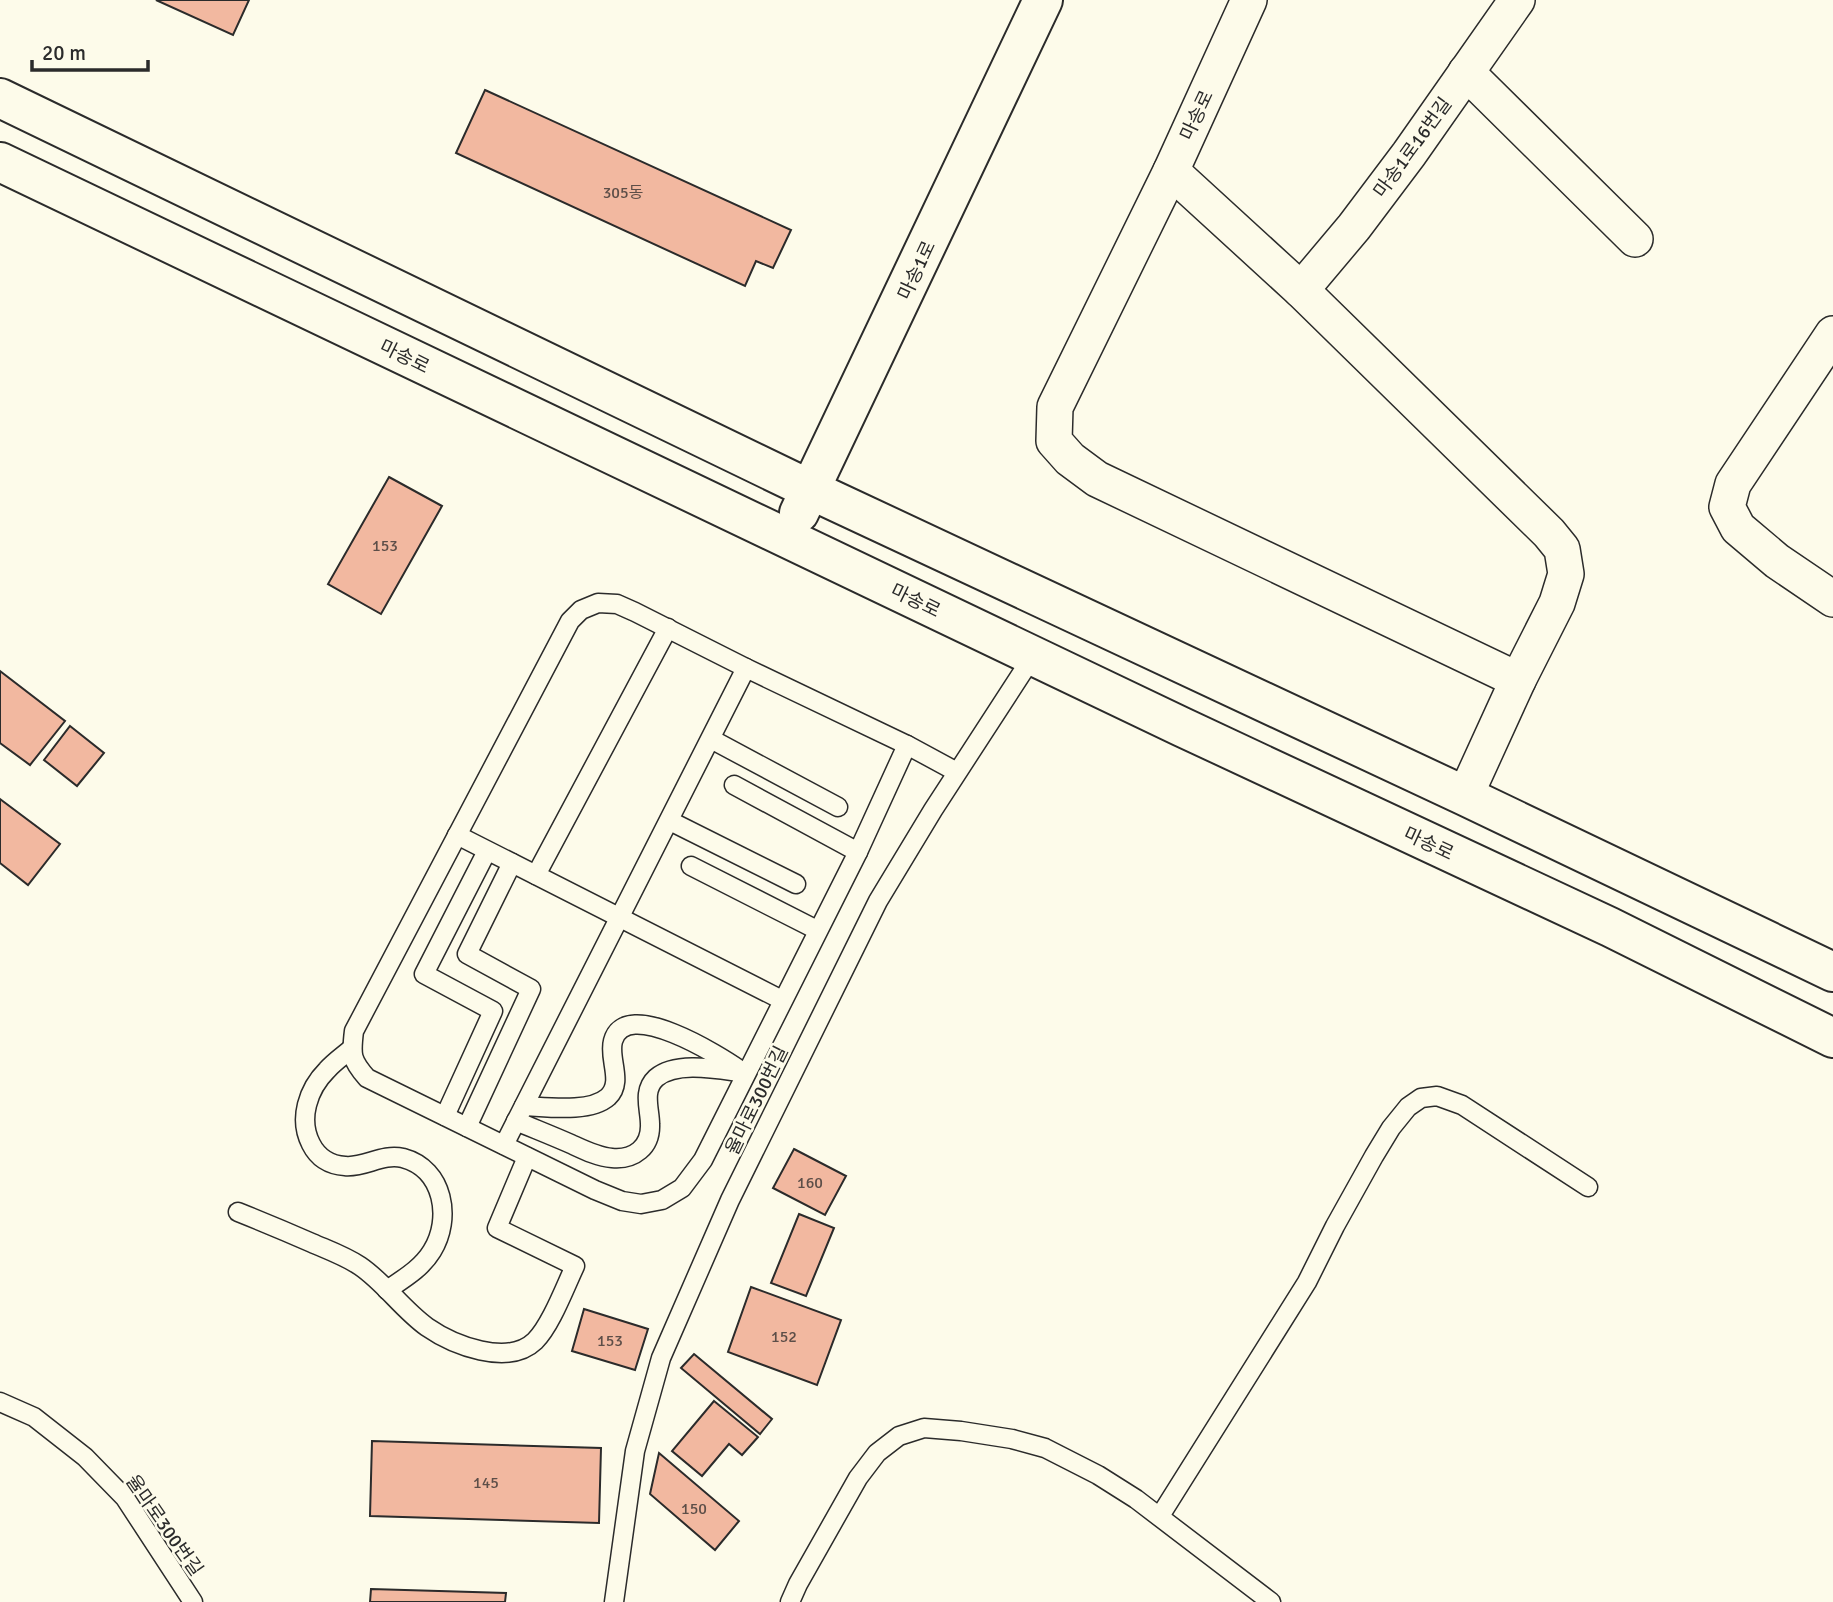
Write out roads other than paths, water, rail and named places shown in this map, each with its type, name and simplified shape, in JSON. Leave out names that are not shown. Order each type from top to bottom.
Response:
[{"type":"street","name":"마송1로","points":[[787,538],[1043,0]]},
{"type":"street","name":"마송로","points":[[1249,0],[1171,171],[1055,407],[1054,441],[1070,459],[1097,479],[1518,680]]},
{"type":"street","name":"마송1로16번길","points":[[1301,290],[1354,227],[1409,154],[1517,0]]},
{"type":"street","points":[[1466,72],[1635,239]]},
{"type":"street","points":[[0,98],[811,490],[1465,796],[1833,972]]},
{"type":"street","name":"마송로","points":[[0,162],[1032,656],[1611,928],[1833,1038]]},
{"type":"street","points":[[1171,171],[1301,290],[1549,533],[1562,549],[1566,575],[1557,603],[1465,796]]},
{"type":"street","points":[[1833,334],[1733,484],[1727,507],[1738,527],[1748,536],[1777,561],[1833,600]]},
{"type":"lane","points":[[907,745],[858,852],[704,1160],[682,1188],[662,1200],[641,1204],[622,1201],[367,1078],[355,1064],[351,1049],[354,1031],[570,621],[581,610],[598,603],[617,604],[907,745],[957,772]]},
{"type":"lane","points":[[536,875],[668,628]]},
{"type":"lane","name":"율마로300번길","points":[[614,1602],[635,1451],[661,1357],[730,1200],[878,901],[1032,656]]},
{"type":"lane","points":[[504,1145],[746,668]]},
{"type":"lane","points":[[711,739],[838,807]]},
{"type":"lane","points":[[734,785],[858,852]]},
{"type":"lane","points":[[670,821],[796,884]]},
{"type":"lane","points":[[457,835],[782,1000]]},
{"type":"lane","points":[[445,1116],[493,1011],[424,974],[487,851]]},
{"type":"lane","points":[[467,1127],[531,989],[467,954],[512,863]]},
{"type":"lane","points":[[691,866],[817,930]]},
{"type":"lane","points":[[520,1114],[589,1106],[610,1096],[616,1079],[613,1039],[619,1031],[628,1026],[641,1024],[674,1033],[746,1073]]},
{"type":"lane","points":[[351,1049],[326,1071],[313,1090],[306,1107],[304,1123],[313,1147],[322,1159],[347,1167],[380,1158],[403,1158],[417,1164],[429,1174],[438,1187],[442,1200],[441,1224],[432,1251],[412,1273],[387,1290]]},
{"type":"lane","points":[[520,1114],[592,1153],[623,1158],[636,1154],[646,1145],[650,1124],[647,1098],[656,1079],[681,1069],[704,1068],[746,1073]]},
{"type":"lane","points":[[1160,1516],[1307,1282],[1374,1156],[1408,1107],[1421,1098],[1437,1096],[1462,1105],[1588,1187]]},
{"type":"lane","points":[[239,1212],[341,1255],[367,1271],[429,1328],[447,1338],[491,1353],[508,1353],[522,1350],[534,1342],[545,1329],[575,1266],[496,1228],[527,1157]]},
{"type":"lane","name":"율마로300번길","points":[[0,1402],[34,1417],[85,1457],[125,1498],[193,1602]]},
{"type":"lane","points":[[790,1602],[858,1478],[877,1453],[899,1436],[924,1428],[1012,1438],[1045,1448],[1098,1475],[1160,1516],[1271,1602]]}]
